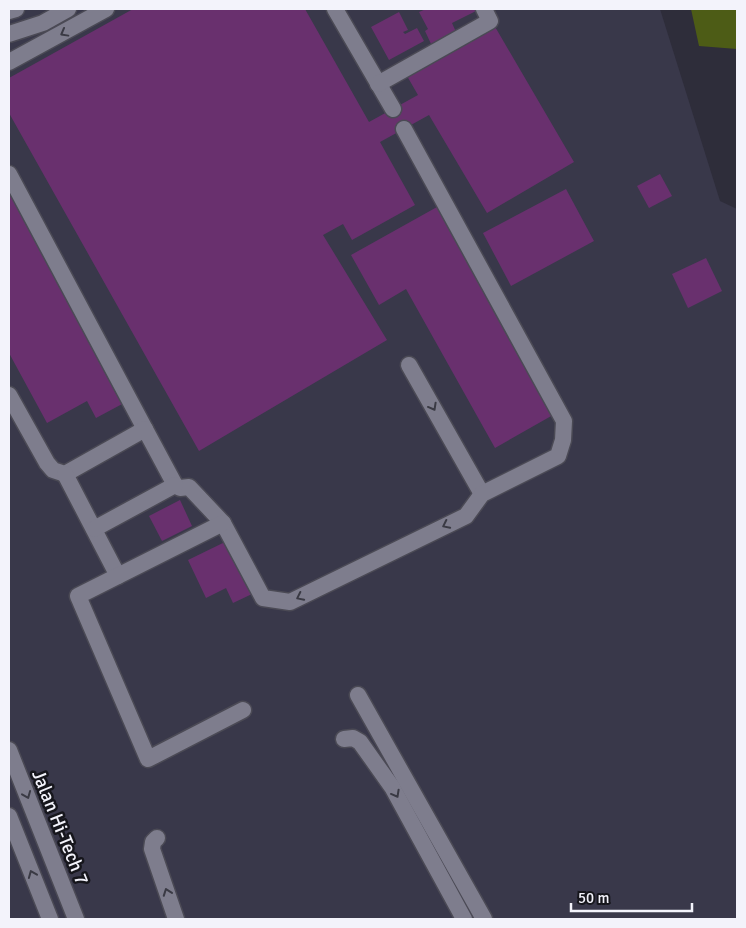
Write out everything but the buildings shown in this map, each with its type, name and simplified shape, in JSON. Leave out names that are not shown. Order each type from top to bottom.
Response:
[{"type":"street","points":[[9,11],[16,9]]},
{"type":"street","points":[[9,34],[43,22],[68,9]]},
{"type":"street","points":[[9,62],[106,9]]},
{"type":"street","points":[[335,9],[393,109]]},
{"type":"street","points":[[378,84],[490,21],[484,9]]},
{"type":"street","points":[[9,174],[145,429],[182,486],[223,522],[263,598],[290,602],[466,516],[482,494],[558,456],[563,440],[564,422],[404,129]]},
{"type":"street","points":[[409,365],[482,494]]},
{"type":"street","points":[[9,395],[47,463],[53,470],[65,474],[118,576]]},
{"type":"street","points":[[65,474],[145,429]]},
{"type":"street","points":[[94,529],[182,486]]},
{"type":"street","points":[[223,522],[78,596],[148,759],[243,710]]},
{"type":"street","points":[[358,695],[484,919]]},
{"type":"street","points":[[344,739],[353,738],[360,742],[392,787],[464,919]]},
{"type":"street","name":"Jalan Hi-Tech 7","points":[[9,750],[76,919]]},
{"type":"street","points":[[9,816],[50,919]]},
{"type":"street","points":[[157,838],[152,842],[152,849],[176,919]]},
{"type":"shaded area","points":[[9,9],[660,9],[720,201],[737,209],[737,919],[9,919]]},
{"type":"green space","points":[[691,9],[737,9],[737,49],[699,46]]}]
